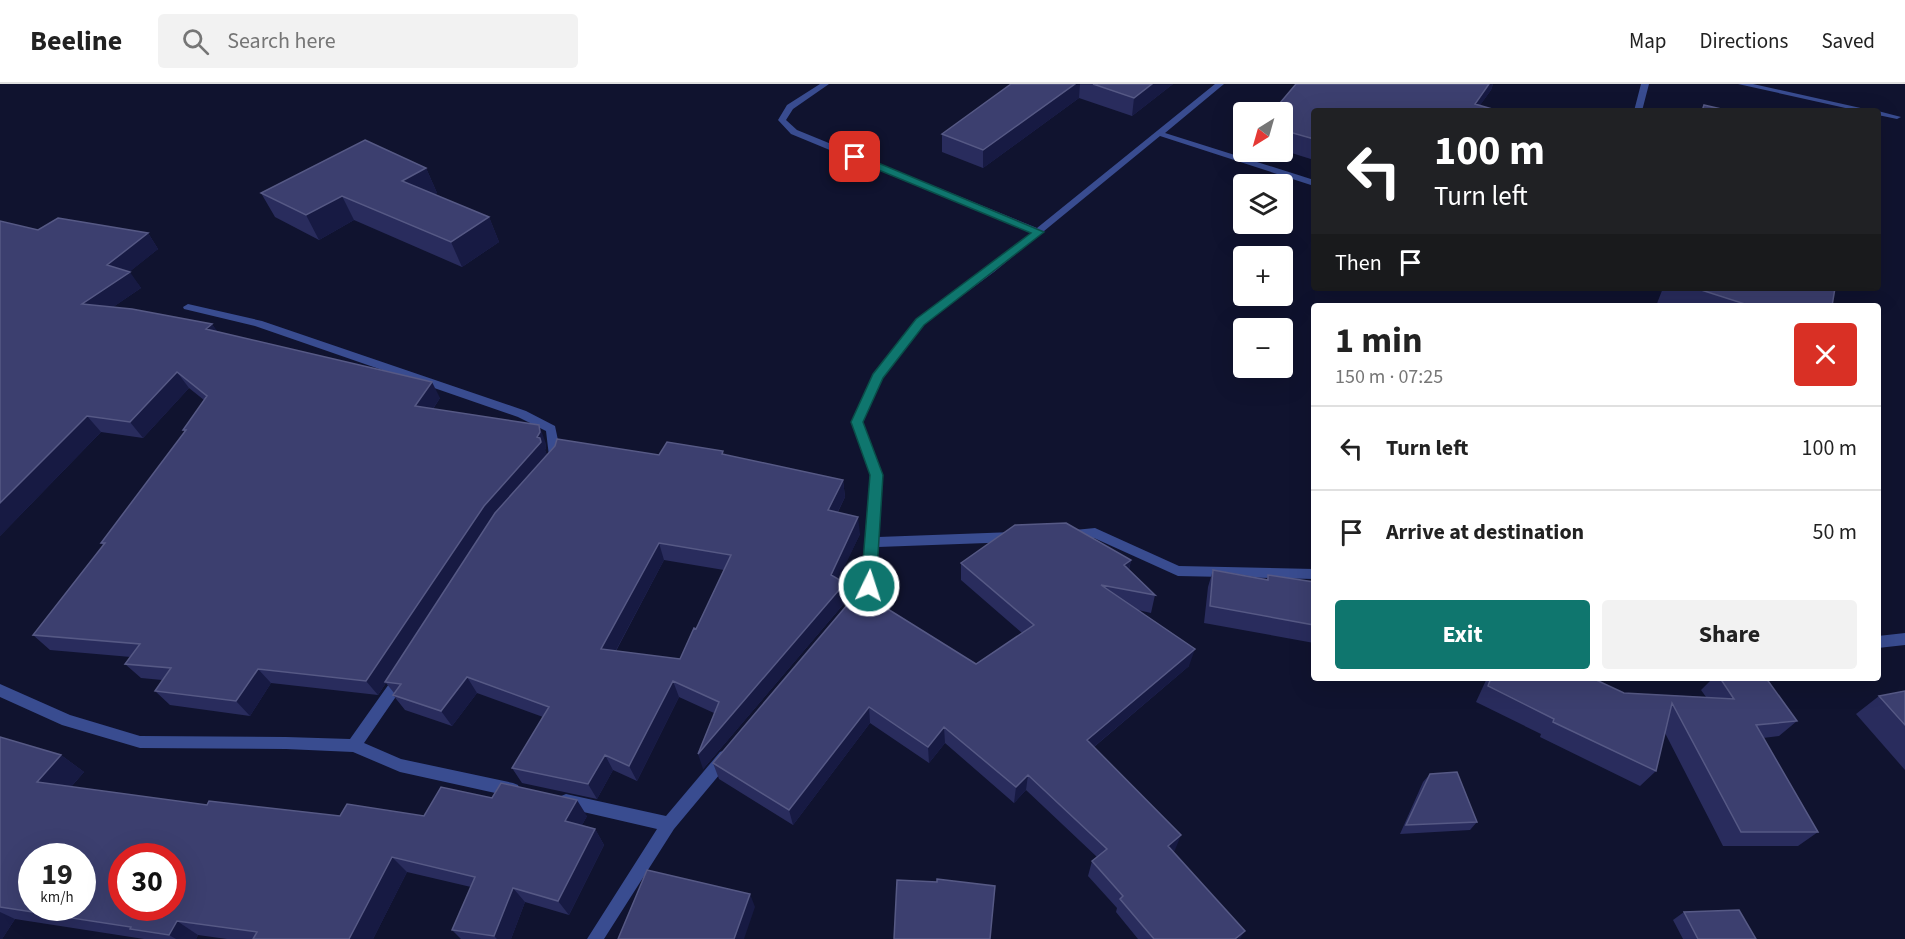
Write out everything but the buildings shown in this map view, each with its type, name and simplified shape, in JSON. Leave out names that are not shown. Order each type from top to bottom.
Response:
[{"type":"street","points":[[825,84],[790,107],[782,120],[794,132],[1038,232]]},
{"type":"street","points":[[846,614],[869,586],[876,475],[857,422],[877,377],[920,322],[1038,232],[1220,84]]},
{"type":"street","points":[[1639,108],[1646,84]]},
{"type":"street","points":[[1742,84],[1856,108]]},
{"type":"street","points":[[1881,114],[1897,117]]},
{"type":"street","points":[[1158,133],[1311,182]]},
{"type":"street","points":[[188,307],[258,323],[522,414],[551,429],[556,459],[549,468]]},
{"type":"street","points":[[1060,535],[1095,533],[1178,571],[1311,574]]},
{"type":"street","points":[[872,542],[1024,536]]},
{"type":"street","points":[[1881,642],[1905,639]]},
{"type":"street","points":[[354,746],[411,663]]},
{"type":"street","points":[[0,690],[67,722],[140,742],[354,746],[400,765],[529,793]]},
{"type":"street","points":[[595,939],[669,824],[738,742]]},
{"type":"street","points":[[552,798],[669,824]]},
{"type":"route","points":[[855,157],[1038,232],[992,270],[920,322],[877,377],[857,422],[876,475],[869,586]]}]
